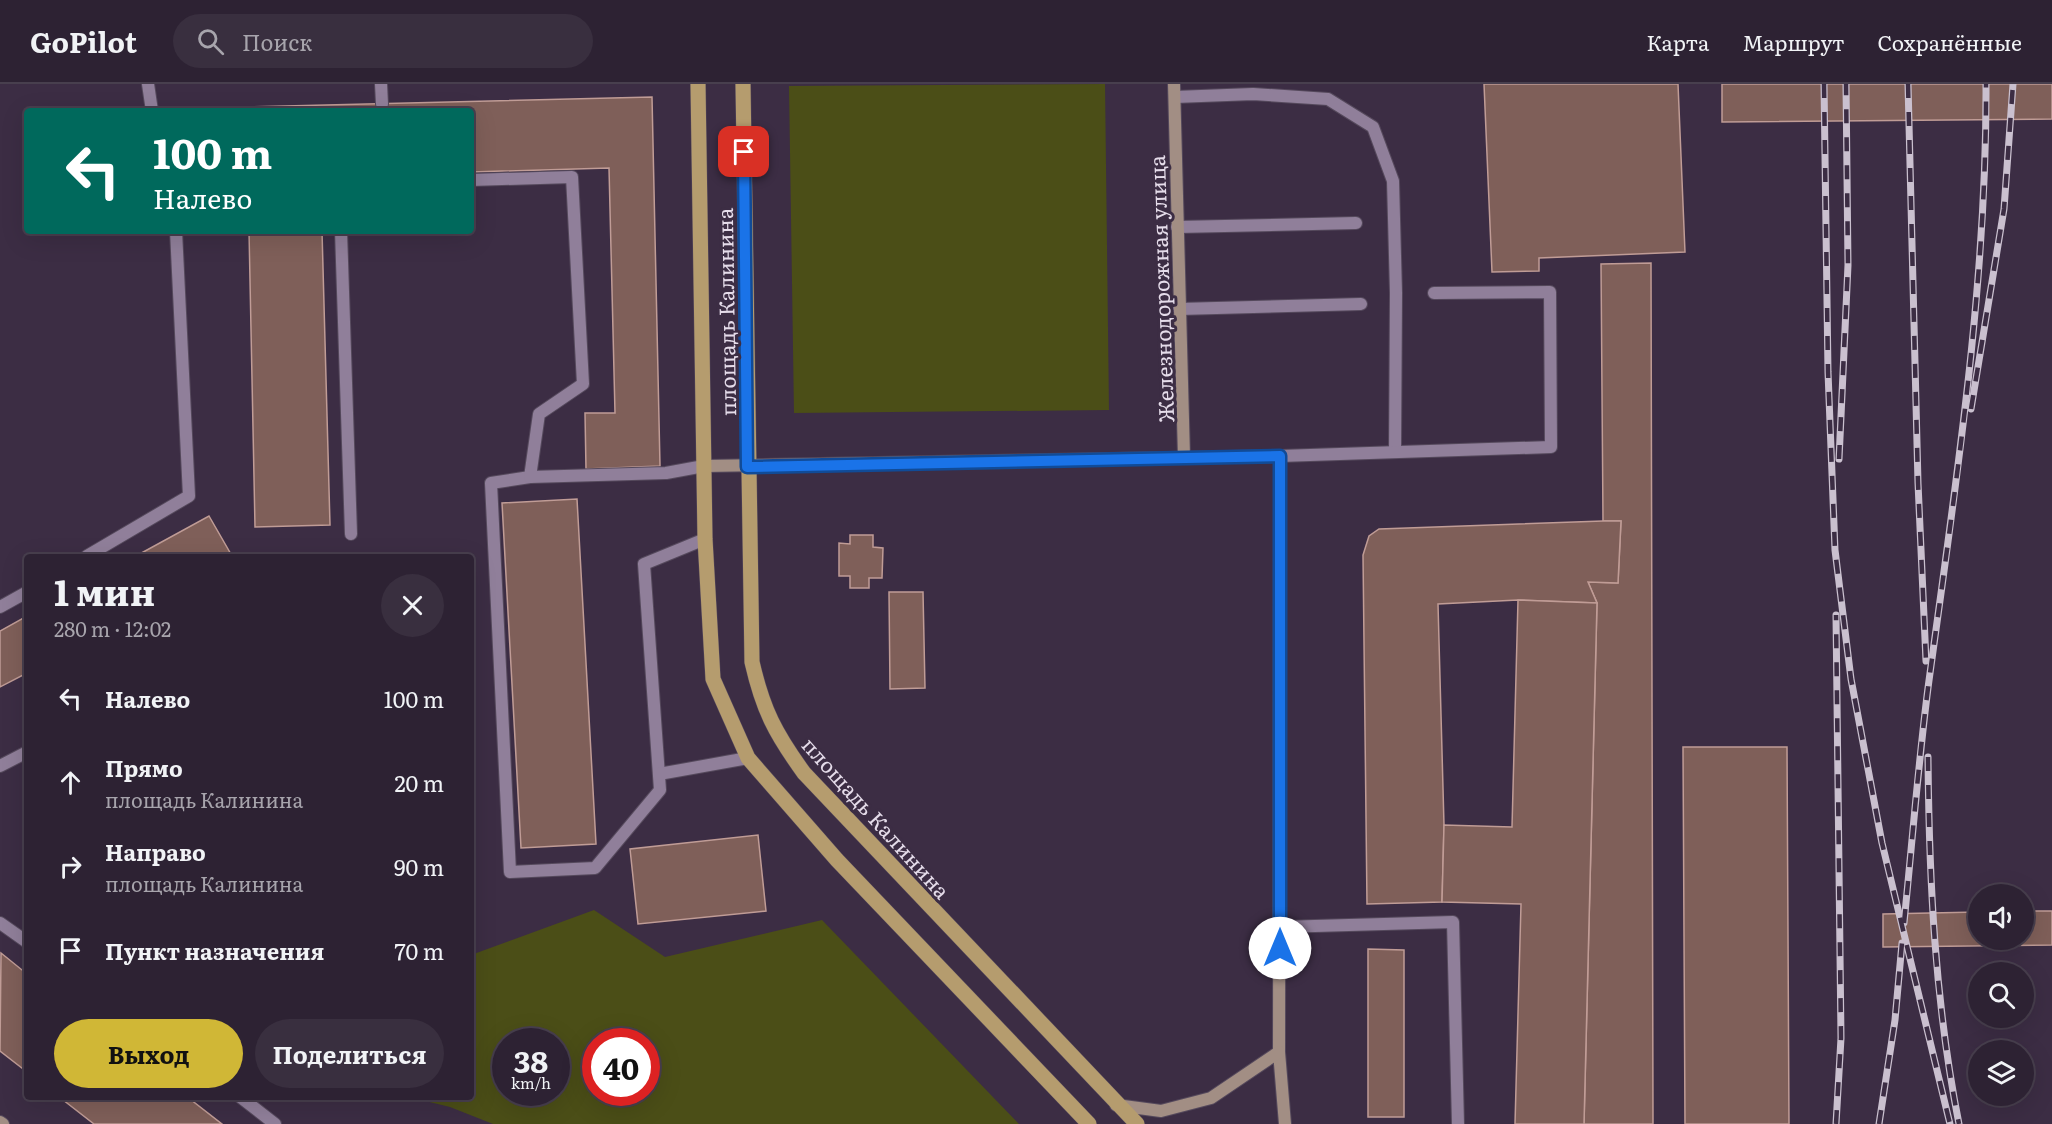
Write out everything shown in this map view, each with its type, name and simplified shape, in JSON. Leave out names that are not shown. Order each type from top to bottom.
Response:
[{"type":"main road","name":"площадь Калинина","points":[[698,84],[705,538],[713,679],[748,758],[837,860],[1089,1124]]},
{"type":"main road","name":"площадь Калинина","points":[[743,84],[747,467],[752,662],[761,701],[779,738],[804,773],[1116,1105],[1137,1124]]},
{"type":"street","points":[[148,84],[152,108]]},
{"type":"street","points":[[381,84],[382,104]]},
{"type":"street","name":"Железнодорожная улица","points":[[1184,457],[1174,90],[1328,99],[1372,127],[1393,181],[1396,293],[1395,452]]},
{"type":"street","points":[[474,180],[572,177],[583,384],[539,414],[530,477]]},
{"type":"street","points":[[1177,227],[1356,223]]},
{"type":"street","points":[[90,554],[189,496],[176,234]]},
{"type":"street","points":[[341,234],[351,534]]},
{"type":"street","points":[[705,538],[644,564],[660,790],[595,868],[510,872],[491,483],[530,477],[666,473],[704,466],[1280,456],[1551,447],[1550,292],[1434,293]]},
{"type":"street","points":[[1179,309],[1360,304]]},
{"type":"street","points":[[1280,456],[1279,1052],[1285,1124]]},
{"type":"street","points":[[0,607],[24,594]]},
{"type":"street","points":[[0,766],[24,754]]},
{"type":"street","points":[[659,774],[748,758]]},
{"type":"street","points":[[1280,927],[1453,922],[1458,1124]]},
{"type":"street","points":[[0,923],[24,940]]},
{"type":"street","points":[[1116,1105],[1161,1111],[1211,1098],[1279,1052]]},
{"type":"street","points":[[244,1100],[275,1124]]},
{"type":"green space","points":[[1105,84],[1109,410],[794,413],[789,86]]},
{"type":"green space","points":[[594,910],[665,957],[822,920],[1019,1124],[493,1124],[450,1107],[421,1100],[474,1100],[474,954]]},
{"type":"building","points":[[1484,84],[1678,84],[1685,252],[1539,258],[1539,271],[1492,272]]},
{"type":"building","points":[[1722,84],[2052,84],[2052,119],[1722,122]]},
{"type":"building","points":[[652,97],[660,466],[586,469],[585,413],[615,413],[609,168],[474,172],[474,108],[246,107]]},
{"type":"building","points":[[249,234],[322,234],[330,525],[255,527]]},
{"type":"building","points":[[1651,263],[1653,1124],[1584,1124],[1597,603],[1588,582],[1618,583],[1621,521],[1603,521],[1601,264]]},
{"type":"building","points":[[577,499],[596,844],[521,848],[502,503]]},
{"type":"building","points":[[209,516],[231,554],[140,554]]},
{"type":"building","points":[[1621,521],[1618,583],[1588,582],[1597,603],[1518,600],[1438,604],[1444,825],[1442,902],[1367,904],[1363,555],[1369,536],[1379,529]]},
{"type":"building","points":[[850,535],[873,535],[873,547],[883,548],[882,578],[869,578],[869,588],[850,588],[850,576],[839,576],[839,543],[850,544]]},
{"type":"building","points":[[889,592],[923,592],[925,688],[890,689]]},
{"type":"building","points":[[1518,600],[1597,603],[1584,1124],[1515,1124],[1521,904],[1442,902],[1444,825],[1512,827]]},
{"type":"building","points":[[24,618],[24,675],[0,687],[0,631]]},
{"type":"building","points":[[1683,747],[1787,747],[1789,1124],[1685,1124]]},
{"type":"building","points":[[758,835],[766,911],[638,924],[630,849]]},
{"type":"building","points":[[2034,911],[2052,911],[2052,945],[2034,945]]},
{"type":"building","points":[[1968,912],[1968,946],[1883,947],[1883,914]]},
{"type":"building","points":[[1368,949],[1404,950],[1404,1117],[1368,1117]]},
{"type":"building","points":[[1,953],[24,972],[24,1070],[0,1051]]},
{"type":"building","points":[[63,1100],[191,1100],[222,1124],[94,1124]]},
{"type":"railway","points":[[1824,84],[1828,372],[1835,550],[1851,679],[1882,843],[1950,1124]]},
{"type":"railway","points":[[1839,459],[1848,265],[1846,84]]},
{"type":"railway","points":[[1908,84],[1918,483],[1926,661]]},
{"type":"railway","points":[[1904,923],[1924,717],[1958,462],[1975,311],[1985,160],[1986,84]]},
{"type":"railway","points":[[1971,409],[2004,209],[2013,84]]},
{"type":"railway","points":[[1836,615],[1841,1038],[1836,1124]]},
{"type":"railway","points":[[1928,757],[1935,941],[1944,1033],[1959,1124]]},
{"type":"railway","points":[[1879,1124],[1895,1020],[1902,943]]},
{"type":"route","points":[[744,152],[747,467],[1280,456],[1280,948]]}]
